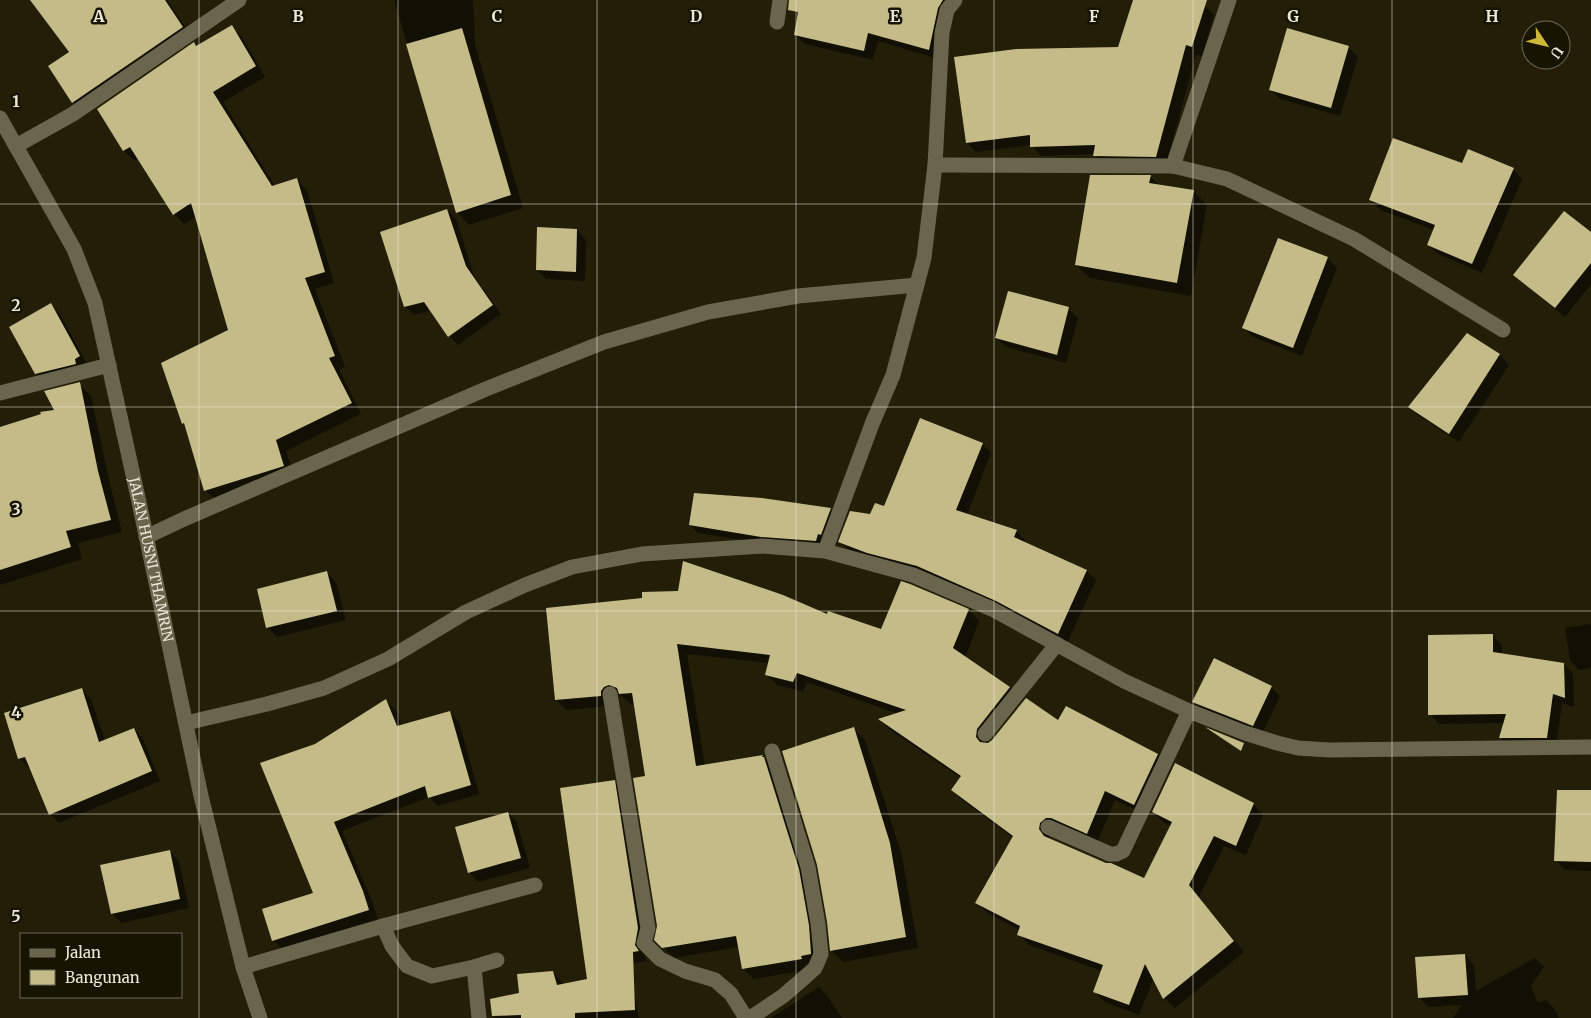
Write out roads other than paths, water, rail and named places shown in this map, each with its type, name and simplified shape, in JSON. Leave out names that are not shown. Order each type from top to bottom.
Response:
[{"type":"street","points":[[16,146],[73,114],[239,0]]},
{"type":"street","points":[[777,22],[780,0]]},
{"type":"street","points":[[825,551],[872,424],[893,375],[918,285],[924,258],[936,165],[942,33],[947,10],[955,0]]},
{"type":"street","points":[[1173,166],[1229,0]]},
{"type":"street","name":"JALAN HUSNI THAMRIN","points":[[0,118],[74,249],[95,303],[201,796],[244,967],[260,1018]]},
{"type":"street","points":[[936,165],[1173,166],[1227,179],[1354,239],[1504,330]]},
{"type":"street","points":[[146,537],[486,389],[604,342],[708,312],[798,296],[918,285]]},
{"type":"street","points":[[0,393],[109,365]]},
{"type":"street","points":[[186,723],[324,688],[388,660],[466,612],[525,585],[572,567],[642,554],[762,546],[825,551],[913,575],[992,609],[1124,681],[1189,711],[1245,733],[1298,748],[1329,750],[1591,747]]},
{"type":"street","points":[[985,734],[1057,644]]},
{"type":"street","points":[[610,694],[648,928],[644,943],[660,959],[685,971],[715,980],[731,994],[748,1018],[783,996],[805,977],[815,968],[821,954],[808,867],[772,751]]},
{"type":"street","points":[[1048,826],[1110,854],[1124,851],[1189,711]]},
{"type":"street","points":[[244,967],[383,926],[535,885]]},
{"type":"street","points":[[383,926],[392,946],[407,966],[432,976],[497,960]]},
{"type":"street","points":[[474,967],[479,1018]]}]
